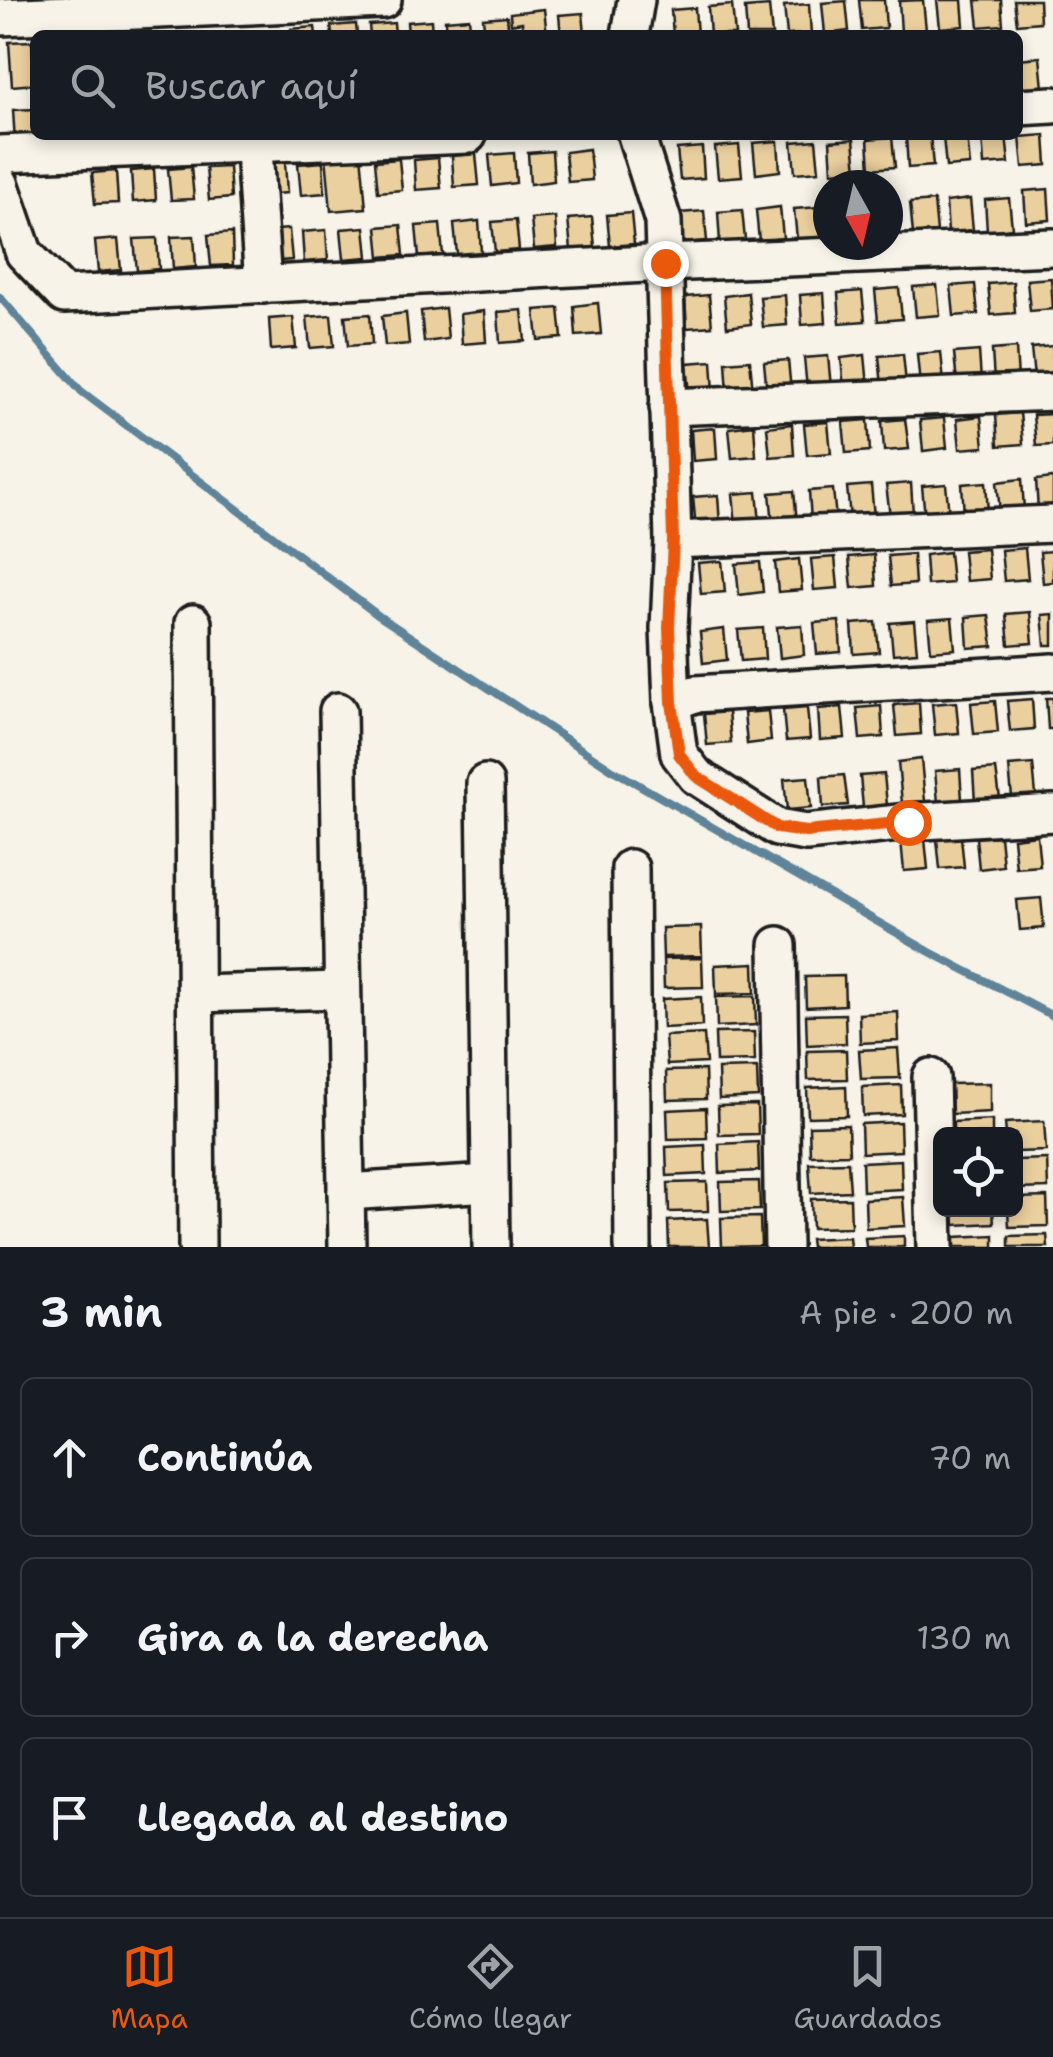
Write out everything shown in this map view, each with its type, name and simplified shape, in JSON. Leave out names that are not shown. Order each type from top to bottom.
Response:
[{"type":"street","points":[[0,17],[244,14],[383,0]]},
{"type":"street","points":[[631,30],[636,0]]},
{"type":"street","points":[[1023,107],[1053,105]]},
{"type":"street","points":[[0,154],[237,140]]},
{"type":"street","points":[[254,140],[264,285]]},
{"type":"street","points":[[638,140],[663,221],[673,540],[669,628],[679,754],[696,776],[777,828],[806,832],[1053,813]]},
{"type":"street","points":[[0,183],[24,253],[64,295],[1053,247]]},
{"type":"street","points":[[668,407],[1053,392]]},
{"type":"street","points":[[673,540],[1053,524]]},
{"type":"street","points":[[193,623],[198,1247]]},
{"type":"street","points":[[672,702],[694,694],[1053,672]]},
{"type":"street","points":[[338,711],[346,1247]]},
{"type":"street","points":[[484,783],[491,1247]]},
{"type":"street","points":[[630,868],[633,1247]]},
{"type":"street","points":[[778,945],[783,1247]]},
{"type":"street","points":[[196,994],[341,990]]},
{"type":"street","points":[[931,1077],[935,1247]]},
{"type":"street","points":[[346,1192],[490,1183]]},
{"type":"building","points":[[859,0],[884,0],[886,28],[862,30]]},
{"type":"building","points":[[923,0],[926,30],[901,30],[899,1]]},
{"type":"building","points":[[937,0],[962,0],[964,26],[940,28]]},
{"type":"building","points":[[976,0],[1001,0],[1003,25],[979,27]]},
{"type":"building","points":[[1014,0],[1039,0],[1040,22],[1017,24]]},
{"type":"building","points":[[846,1],[849,30],[825,30],[822,3]]},
{"type":"building","points":[[809,4],[811,30],[786,30],[784,6]]},
{"type":"building","points":[[732,5],[734,30],[710,30],[708,7]]},
{"type":"building","points":[[769,6],[771,30],[747,30],[745,8]]},
{"type":"building","points":[[695,8],[697,30],[673,30],[671,10]]},
{"type":"building","points":[[544,9],[546,30],[523,30],[522,22],[511,24],[510,13]]},
{"type":"building","points":[[583,13],[585,30],[560,30],[559,15]]},
{"type":"building","points":[[507,16],[508,30],[484,30],[483,18]]},
{"type":"building","points":[[469,18],[470,30],[446,30],[445,20]]},
{"type":"building","points":[[431,20],[432,30],[408,30],[407,22]]},
{"type":"building","points":[[394,23],[395,30],[370,30],[369,25]]},
{"type":"building","points":[[356,24],[357,30],[331,30],[331,26]]},
{"type":"building","points":[[30,41],[30,84],[12,86],[9,42]]},
{"type":"building","points":[[1040,57],[1043,88],[1023,90],[1023,59]]},
{"type":"building","points":[[30,109],[30,137],[15,142],[13,110]]},
{"type":"building","points":[[1045,135],[1047,165],[1023,167],[1023,137]]},
{"type":"building","points":[[816,140],[819,170],[795,173],[792,142]]},
{"type":"building","points":[[854,140],[857,170],[832,170],[830,141]]},
{"type":"building","points":[[868,140],[892,140],[895,167],[870,169]]},
{"type":"building","points":[[906,140],[930,140],[933,166],[908,168]]},
{"type":"building","points":[[943,140],[968,140],[970,165],[946,167]]},
{"type":"building","points":[[982,140],[1007,140],[1009,163],[984,165]]},
{"type":"building","points":[[778,141],[780,171],[756,174],[753,143]]},
{"type":"building","points":[[739,145],[742,176],[718,178],[715,147]]},
{"type":"building","points":[[702,147],[704,178],[680,180],[677,149]]},
{"type":"building","points":[[589,149],[592,180],[568,182],[565,152]]},
{"type":"building","points":[[552,151],[554,181],[530,184],[528,153]]},
{"type":"building","points":[[361,153],[366,208],[331,211],[326,156]]},
{"type":"building","points":[[514,153],[516,183],[492,186],[489,155]]},
{"type":"building","points":[[476,154],[479,185],[454,187],[452,156]]},
{"type":"building","points":[[438,158],[441,188],[416,190],[414,160]]},
{"type":"building","points":[[399,159],[402,190],[378,192],[375,161]]},
{"type":"building","points":[[285,162],[287,193],[263,195],[260,164]]},
{"type":"building","points":[[323,162],[325,193],[301,195],[298,164]]},
{"type":"building","points":[[191,167],[194,199],[171,200],[168,169]]},
{"type":"building","points":[[229,167],[231,198],[209,200],[206,168]]},
{"type":"building","points":[[154,169],[156,200],[133,202],[131,171]]},
{"type":"building","points":[[116,171],[118,203],[95,204],[92,173]]},
{"type":"building","points":[[1048,189],[1050,220],[1026,222],[1024,191]]},
{"type":"building","points":[[1009,198],[1012,228],[987,231],[985,200]]},
{"type":"building","points":[[970,199],[973,230],[948,233],[946,202]]},
{"type":"building","points":[[934,201],[937,232],[913,234],[910,203]]},
{"type":"building","points":[[780,207],[783,238],[759,241],[756,210]]},
{"type":"building","points":[[813,207],[813,238],[797,239],[794,209]]},
{"type":"building","points":[[742,210],[745,240],[720,243],[718,212]]},
{"type":"building","points":[[704,211],[707,241],[683,243],[680,213]]},
{"type":"building","points":[[631,213],[634,244],[610,246],[607,215]]},
{"type":"building","points":[[555,217],[557,247],[534,249],[531,219]]},
{"type":"building","points":[[592,217],[595,247],[571,250],[568,219]]},
{"type":"building","points":[[516,220],[519,250],[495,252],[492,222]]},
{"type":"building","points":[[479,221],[481,252],[457,254],[454,224]]},
{"type":"building","points":[[440,224],[443,255],[419,257],[416,226]]},
{"type":"building","points":[[401,225],[404,255],[380,257],[377,227]]},
{"type":"building","points":[[365,227],[368,257],[344,259],[341,229]]},
{"type":"building","points":[[289,229],[292,260],[267,262],[265,231]]},
{"type":"building","points":[[326,230],[328,260],[304,262],[302,232]]},
{"type":"building","points":[[232,233],[233,265],[211,266],[208,235]]},
{"type":"building","points":[[194,236],[196,267],[173,269],[171,237]]},
{"type":"building","points":[[157,238],[159,269],[137,271],[134,239]]},
{"type":"building","points":[[118,239],[121,270],[98,272],[95,241]]},
{"type":"building","points":[[1051,278],[1053,309],[1030,311],[1027,280]]},
{"type":"building","points":[[1013,282],[1015,313],[991,315],[988,284]]},
{"type":"building","points":[[975,284],[978,314],[954,316],[951,286]]},
{"type":"building","points":[[937,285],[940,315],[916,317],[913,287]]},
{"type":"building","points":[[899,288],[902,319],[878,321],[875,290]]},
{"type":"building","points":[[862,291],[865,321],[840,323],[838,293]]},
{"type":"building","points":[[748,293],[751,324],[727,327],[724,296]]},
{"type":"building","points":[[824,293],[826,323],[802,325],[800,295]]},
{"type":"building","points":[[709,295],[712,326],[687,328],[685,297]]},
{"type":"building","points":[[785,295],[787,325],[763,327],[760,297]]},
{"type":"building","points":[[598,303],[601,334],[576,336],[574,306]]},
{"type":"building","points":[[445,308],[448,339],[424,342],[421,311]]},
{"type":"building","points":[[559,308],[562,338],[538,340],[535,310]]},
{"type":"building","points":[[522,310],[525,341],[500,343],[498,312]]},
{"type":"building","points":[[484,311],[486,342],[462,344],[460,314]]},
{"type":"building","points":[[406,313],[409,344],[385,346],[382,316]]},
{"type":"building","points":[[370,314],[372,344],[348,346],[345,316]]},
{"type":"building","points":[[331,315],[334,346],[310,348],[307,317]]},
{"type":"building","points":[[293,317],[296,348],[271,350],[269,319]]},
{"type":"building","points":[[1053,346],[1053,377],[1034,378],[1031,348]]},
{"type":"building","points":[[1016,348],[1018,379],[994,381],[992,350]]},
{"type":"building","points":[[979,351],[981,381],[957,383],[954,353]]},
{"type":"building","points":[[941,352],[944,383],[920,385],[917,354]]},
{"type":"building","points":[[903,354],[906,384],[882,386],[879,356]]},
{"type":"building","points":[[865,355],[868,386],[844,388],[841,358]]},
{"type":"building","points":[[828,356],[831,387],[807,389],[804,358]]},
{"type":"building","points":[[750,360],[753,391],[728,393],[726,362]]},
{"type":"building","points":[[788,360],[791,391],[767,393],[764,362]]},
{"type":"building","points":[[712,361],[714,392],[690,394],[687,363]]},
{"type":"building","points":[[1020,413],[1023,444],[998,446],[996,415]]},
{"type":"building","points":[[1053,414],[1053,445],[1036,446],[1033,415]]},
{"type":"building","points":[[981,416],[984,447],[960,449],[957,419]]},
{"type":"building","points":[[944,418],[947,448],[923,451],[920,420]]},
{"type":"building","points":[[905,419],[909,449],[884,451],[882,421]]},
{"type":"building","points":[[868,420],[870,451],[846,453],[843,422]]},
{"type":"building","points":[[828,422],[831,453],[807,455],[804,424]]},
{"type":"building","points":[[792,424],[794,455],[770,457],[767,427]]},
{"type":"building","points":[[754,425],[756,456],[732,458],[729,428]]},
{"type":"building","points":[[715,428],[717,459],[693,461],[691,430]]},
{"type":"building","points":[[1053,478],[1053,509],[1038,510],[1036,480]]},
{"type":"building","points":[[1022,479],[1024,510],[1000,512],[997,482]]},
{"type":"building","points":[[986,482],[988,513],[964,515],[962,484]]},
{"type":"building","points":[[911,483],[913,514],[890,516],[886,485]]},
{"type":"building","points":[[946,484],[949,515],[925,517],[922,486]]},
{"type":"building","points":[[871,485],[874,516],[850,518],[847,487]]},
{"type":"building","points":[[833,489],[836,519],[811,521],[809,491]]},
{"type":"building","points":[[794,491],[797,522],[773,524],[770,493]]},
{"type":"building","points":[[757,492],[760,523],[736,525],[733,494]]},
{"type":"building","points":[[718,495],[720,526],[696,528],[693,497]]},
{"type":"building","points":[[1025,548],[1028,579],[1004,581],[1001,550]]},
{"type":"building","points":[[987,549],[990,579],[966,581],[963,551]]},
{"type":"building","points":[[1053,551],[1053,582],[1043,583],[1040,552]]},
{"type":"building","points":[[949,552],[952,583],[927,585],[925,555]]},
{"type":"building","points":[[913,554],[915,584],[891,586],[888,556]]},
{"type":"building","points":[[874,555],[876,586],[852,588],[849,557]]},
{"type":"building","points":[[835,557],[838,588],[814,590],[811,559]]},
{"type":"building","points":[[799,559],[802,590],[778,592],[775,562]]},
{"type":"building","points":[[722,561],[725,592],[701,594],[698,563]]},
{"type":"building","points":[[760,562],[763,592],[739,595],[736,564]]},
{"type":"building","points":[[1030,612],[1033,643],[1009,645],[1006,614]]},
{"type":"building","points":[[1053,614],[1053,645],[1045,645],[1042,615]]},
{"type":"building","points":[[989,615],[993,646],[968,648],[966,617]]},
{"type":"building","points":[[952,618],[955,649],[931,651],[928,620]]},
{"type":"building","points":[[839,621],[841,652],[817,654],[814,623]]},
{"type":"building","points":[[914,621],[917,652],[893,654],[890,623]]},
{"type":"building","points":[[876,622],[879,652],[854,654],[852,624]]},
{"type":"building","points":[[802,625],[804,655],[780,658],[777,627]]},
{"type":"building","points":[[763,628],[765,659],[741,661],[738,630]]},
{"type":"building","points":[[724,629],[727,660],[703,663],[700,632]]},
{"type":"building","points":[[1046,698],[1053,698],[1053,729],[1048,729]]},
{"type":"building","points":[[1032,699],[1034,729],[1010,731],[1007,701]]},
{"type":"building","points":[[995,701],[998,732],[974,734],[971,703]]},
{"type":"building","points":[[956,702],[959,733],[935,735],[932,704]]},
{"type":"building","points":[[919,703],[921,734],[897,736],[894,705]]},
{"type":"building","points":[[881,706],[883,737],[860,739],[857,708]]},
{"type":"building","points":[[842,707],[845,738],[820,740],[818,709]]},
{"type":"building","points":[[807,708],[810,739],[786,741],[783,710]]},
{"type":"building","points":[[768,711],[771,741],[747,744],[744,713]]},
{"type":"building","points":[[728,712],[731,743],[707,745],[704,714]]},
{"type":"building","points":[[921,759],[925,801],[902,803],[898,762]]},
{"type":"building","points":[[1033,764],[1036,795],[1012,797],[1009,766]]},
{"type":"building","points":[[960,769],[962,800],[938,802],[935,771]]},
{"type":"building","points":[[996,769],[1000,799],[975,802],[973,771]]},
{"type":"building","points":[[884,774],[887,805],[863,807],[860,776]]},
{"type":"building","points":[[844,775],[848,805],[823,807],[821,777]]},
{"type":"building","points":[[808,777],[811,808],[787,810],[784,779]]},
{"type":"building","points":[[1037,835],[1040,866],[1016,868],[1013,838]]},
{"type":"building","points":[[1000,836],[1003,866],[979,869],[976,838]]},
{"type":"building","points":[[961,837],[964,867],[940,869],[937,839]]},
{"type":"building","points":[[925,839],[928,869],[904,871],[901,841]]},
{"type":"building","points":[[1041,898],[1044,928],[1020,930],[1017,900]]},
{"type":"building","points":[[701,927],[702,956],[663,957],[662,928]]},
{"type":"building","points":[[702,958],[703,987],[664,988],[663,959]]},
{"type":"building","points":[[754,963],[755,993],[716,994],[715,965]]},
{"type":"building","points":[[844,976],[845,1005],[806,1007],[805,977]]},
{"type":"building","points":[[755,996],[756,1025],[717,1027],[716,997]]},
{"type":"building","points":[[701,997],[702,1026],[663,1028],[662,999]]},
{"type":"building","points":[[898,1012],[899,1041],[860,1043],[859,1014]]},
{"type":"building","points":[[845,1014],[846,1043],[807,1045],[806,1015]]},
{"type":"building","points":[[754,1032],[755,1061],[716,1062],[715,1033]]},
{"type":"building","points":[[704,1034],[706,1063],[667,1065],[665,1036]]},
{"type":"building","points":[[898,1048],[900,1078],[861,1079],[859,1050]]},
{"type":"building","points":[[846,1050],[847,1079],[808,1080],[807,1051]]},
{"type":"building","points":[[757,1068],[758,1097],[719,1099],[718,1069]]},
{"type":"building","points":[[705,1070],[706,1099],[667,1100],[666,1071]]},
{"type":"building","points":[[990,1083],[990,1112],[952,1114],[951,1084]]},
{"type":"building","points":[[901,1085],[902,1114],[863,1116],[862,1087]]},
{"type":"building","points":[[846,1086],[847,1116],[808,1117],[807,1088]]},
{"type":"building","points":[[757,1105],[758,1134],[719,1135],[718,1106]]},
{"type":"building","points":[[706,1108],[707,1138],[668,1139],[667,1110]]},
{"type":"building","points":[[992,1120],[992,1127],[953,1127],[953,1122]]},
{"type":"building","points":[[1044,1121],[1046,1151],[1023,1152],[1023,1127],[1005,1127],[1005,1123]]},
{"type":"building","points":[[900,1122],[901,1151],[862,1153],[861,1124]]},
{"type":"building","points":[[848,1125],[849,1154],[810,1155],[809,1126]]},
{"type":"building","points":[[758,1142],[759,1171],[720,1173],[719,1144]]},
{"type":"building","points":[[705,1145],[706,1174],[667,1176],[666,1147]]},
{"type":"building","points":[[1047,1159],[1048,1188],[1023,1189],[1023,1160]]},
{"type":"building","points":[[901,1160],[902,1189],[863,1191],[862,1162]]},
{"type":"building","points":[[848,1162],[850,1191],[811,1193],[809,1163]]},
{"type":"building","points":[[759,1181],[760,1210],[721,1211],[720,1182]]},
{"type":"building","points":[[707,1182],[708,1211],[669,1212],[668,1183]]},
{"type":"building","points":[[903,1197],[905,1226],[866,1228],[865,1199]]},
{"type":"building","points":[[1047,1197],[1048,1226],[1009,1227],[1008,1217],[1023,1217],[1023,1198]]},
{"type":"building","points":[[850,1198],[851,1227],[812,1228],[811,1199]]},
{"type":"building","points":[[760,1217],[761,1246],[722,1247],[721,1218]]},
{"type":"building","points":[[954,1217],[994,1217],[994,1223],[955,1225]]},
{"type":"building","points":[[707,1219],[709,1247],[669,1247],[668,1221]]},
{"type":"building","points":[[994,1235],[994,1247],[955,1247],[955,1237]]},
{"type":"building","points":[[1047,1235],[1048,1247],[1009,1247],[1009,1236]]},
{"type":"building","points":[[904,1236],[904,1247],[866,1247],[865,1238]]},
{"type":"building","points":[[849,1237],[850,1247],[811,1247],[810,1239]]},
{"type":"waterway","points":[[0,297],[81,391],[379,616],[613,770],[930,952],[1053,1016]]},
{"type":"route","points":[[665,263],[673,540],[669,628],[679,754],[696,776],[777,828],[806,832],[908,822]]}]
